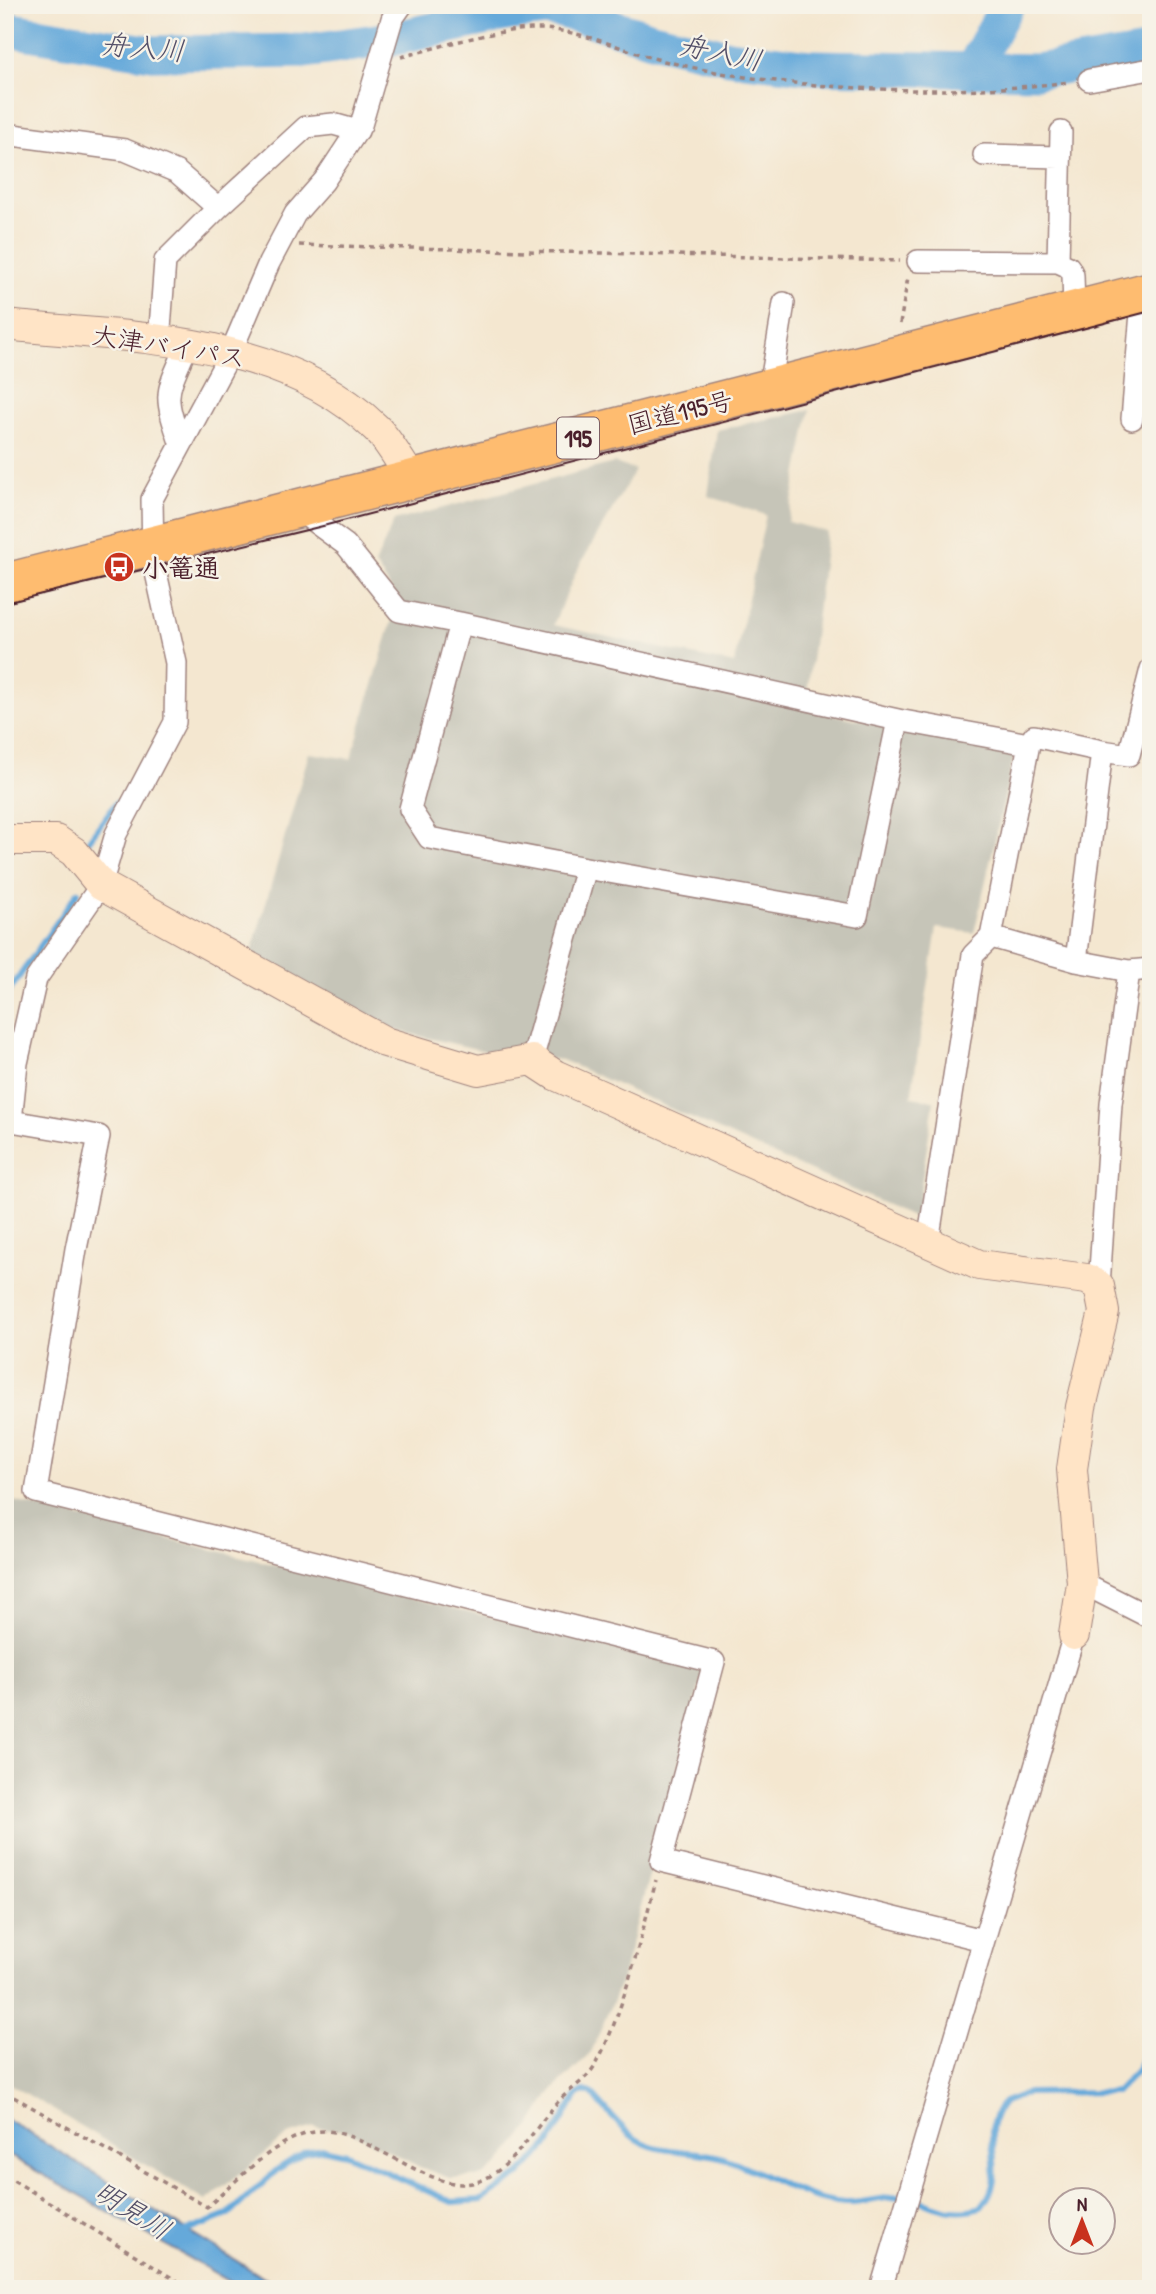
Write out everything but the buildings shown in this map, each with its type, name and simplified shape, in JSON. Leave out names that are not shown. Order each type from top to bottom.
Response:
[{"type":"highway","name":"国道195号","points":[[5,583],[1144,292]]},
{"type":"street","points":[[397,12],[358,131],[324,181],[295,214],[231,352],[152,499],[152,546],[176,663],[175,722],[116,834],[101,885],[37,979],[17,1063],[11,1121],[99,1136],[76,1250],[36,1492],[714,1662],[661,1861],[983,1940]]},
{"type":"street","points":[[1089,80],[1151,69]]},
{"type":"street","points":[[181,445],[168,406],[173,344],[165,261],[306,127],[333,124],[358,131]]},
{"type":"street","points":[[1058,262],[1061,132]]},
{"type":"street","points":[[5,134],[124,149],[177,172],[218,208]]},
{"type":"street","points":[[984,155],[1060,157]]},
{"type":"street","points":[[915,261],[1058,262],[1069,267],[1073,275],[1074,310]]},
{"type":"street","points":[[1132,419],[1144,292]]},
{"type":"street","points":[[770,388],[784,303]]},
{"type":"street","name":"大津バイパス","points":[[5,325],[231,352],[275,366],[333,396],[377,429],[413,480]]},
{"type":"street","points":[[297,509],[346,545],[399,611],[898,720],[1029,744]]},
{"type":"street","points":[[460,623],[410,809],[429,838],[858,916],[898,720]]},
{"type":"street","points":[[928,1242],[973,955],[991,937],[1029,744],[1034,736],[1129,755],[1151,669]]},
{"type":"street","points":[[1076,961],[1102,751]]},
{"type":"street","points":[[5,840],[56,840],[74,852],[101,885],[385,1042],[478,1070],[532,1060],[555,1075],[979,1265],[1087,1279],[1100,1286]]},
{"type":"street","points":[[532,1060],[586,868]]},
{"type":"street","points":[[991,937],[1076,961],[1129,971],[1151,969]]},
{"type":"street","points":[[881,2289],[1074,1634],[1082,1583],[1072,1469],[1081,1407],[1104,1312],[1100,1286],[1111,1104],[1129,971]]},
{"type":"street","points":[[1082,1583],[1151,1618]]},
{"type":"path","points":[[379,61],[504,32],[532,29],[568,32],[665,61],[767,80],[885,89],[1029,87],[1089,80]]},
{"type":"path","points":[[279,244],[915,261],[895,356]]},
{"type":"path","points":[[5,2092],[207,2207],[286,2142],[325,2131],[352,2137],[422,2172],[454,2183],[480,2182],[507,2164],[559,2100],[586,2081],[598,2059],[635,1959],[661,1861]]},
{"type":"path","points":[[5,2175],[190,2289]]},
{"type":"shaded area","points":[[810,410],[788,522],[827,532],[805,709],[1015,751],[974,933],[937,928],[911,1097],[934,1101],[916,1218],[562,1060],[485,1051],[386,1028],[251,955],[309,753],[351,759],[398,600],[375,564],[394,521],[614,463],[635,470],[577,570],[553,625],[734,664],[766,515],[708,496],[717,430]]},
{"type":"shaded area","points":[[5,1499],[704,1669],[622,1978],[591,2053],[551,2092],[531,2125],[498,2165],[483,2176],[450,2178],[420,2167],[349,2131],[314,2127],[288,2135],[206,2201],[5,2081]]},
{"type":"water","name":"明見川","points":[[5,2118],[282,2289],[243,2289],[5,2153]]},
{"type":"waterway","points":[[971,72],[1007,5]]},
{"type":"waterway","name":"舟入川","points":[[5,29],[152,53],[305,51],[391,39],[510,13],[544,9],[563,11],[652,39],[729,57],[811,67],[1037,71],[1151,52]]},
{"type":"waterway","points":[[89,840],[116,803]]},
{"type":"waterway","points":[[5,997],[78,892]]},
{"type":"waterway","name":"明見川","points":[[180,2234],[228,2215],[278,2169],[305,2152],[323,2149],[346,2154],[452,2202],[482,2200],[519,2175],[547,2146],[577,2095],[584,2091],[591,2093],[624,2129],[646,2144],[666,2150],[720,2157],[796,2191],[828,2201],[845,2203],[898,2197],[946,2209],[968,2210],[981,2207],[990,2193],[994,2180],[992,2127],[1004,2102],[1028,2093],[1116,2092],[1136,2071],[1151,2041]]},
{"type":"tram line","points":[[5,603],[323,526],[1151,311]]},
{"type":"place","name":"小篭通","points":[[119,567]]}]
